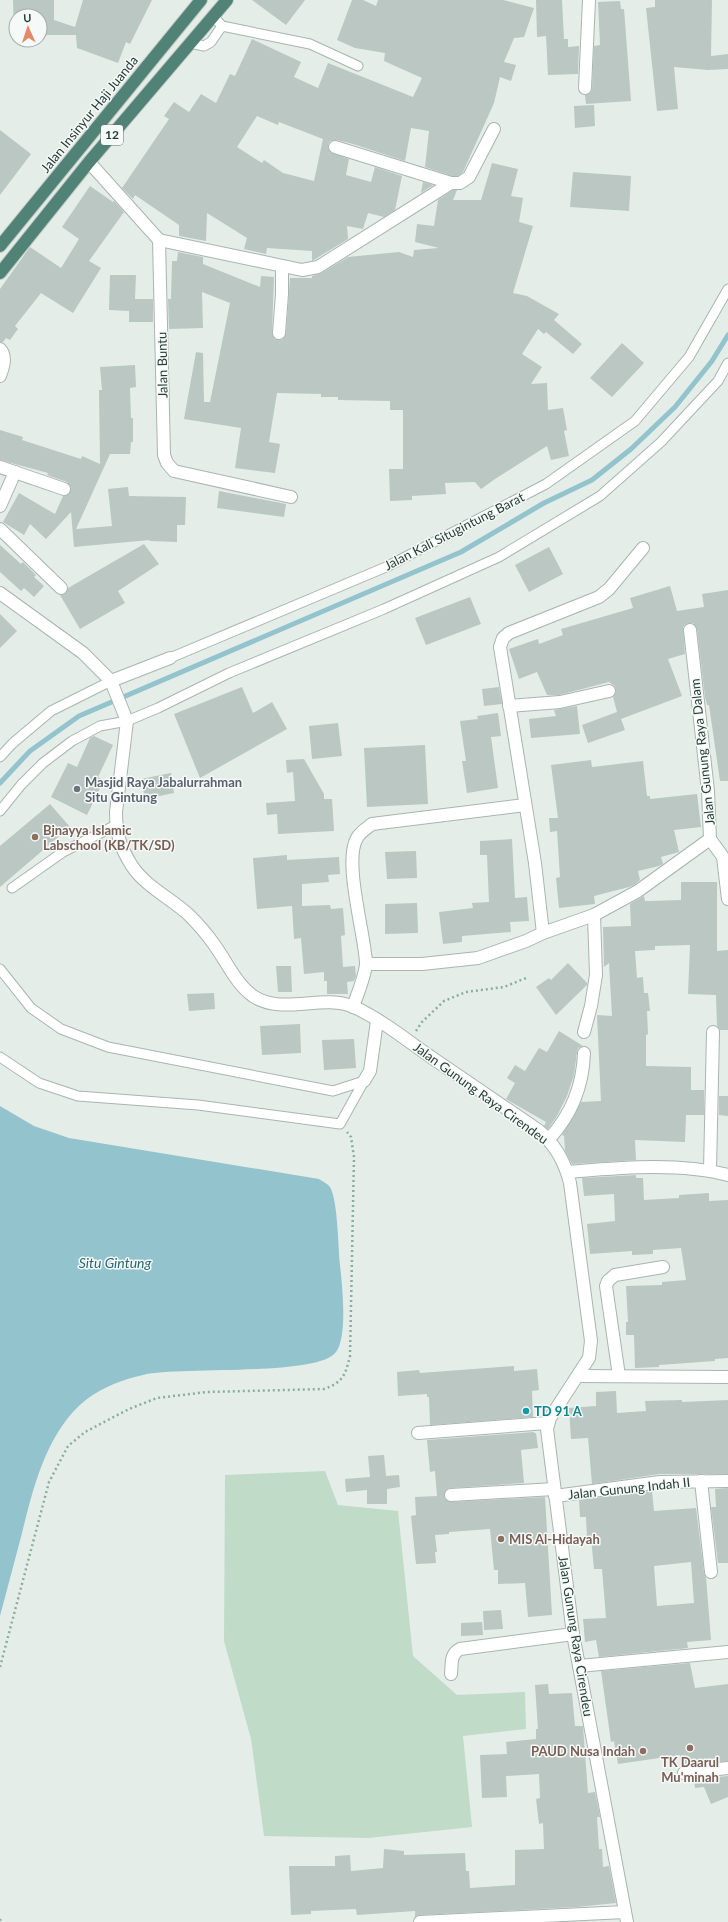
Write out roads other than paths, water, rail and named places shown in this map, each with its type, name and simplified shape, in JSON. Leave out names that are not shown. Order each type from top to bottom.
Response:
[{"type":"highway","name":"Jalan Insinyur Haji Juanda","points":[[0,246],[201,0]]},
{"type":"highway","name":"12","points":[[0,273],[89,162],[227,0]]},
{"type":"street","points":[[585,88],[589,0]]},
{"type":"street","points":[[335,147],[451,183],[460,183],[469,177],[494,129]]},
{"type":"street","points":[[89,162],[159,240],[302,270],[318,267],[451,183]]},
{"type":"street","name":"Jalan Buntu","points":[[159,240],[164,455],[167,463],[174,471],[291,497]]},
{"type":"street","points":[[279,332],[282,294],[282,266]]},
{"type":"street","points":[[0,349],[3,352],[4,359],[0,376]]},
{"type":"street","points":[[0,467],[64,489]]},
{"type":"street","points":[[0,506],[14,472]]},
{"type":"street","points":[[0,529],[61,588]]},
{"type":"street","points":[[543,933],[535,863],[500,646],[503,638],[509,633],[599,597],[609,589],[643,548]]},
{"type":"street","name":"Jalan Gunung Raya Cirendeu","points":[[0,593],[83,653],[113,684],[125,715],[116,812],[116,825],[120,845],[133,868],[189,916],[212,942],[239,981],[252,995],[265,1002],[279,1004],[338,1003],[353,1007],[409,1041],[549,1139],[559,1154],[567,1172],[591,1341],[588,1358],[579,1376],[547,1423],[554,1492],[573,1634],[626,1917]]},
{"type":"street","name":"Jalan Gunung Raya Dalam","points":[[366,964],[422,964],[478,958],[526,941],[543,933],[594,915],[638,891],[710,839],[709,804],[690,630]]},
{"type":"street","name":"Jalan Kali Situgintung Barat","points":[[113,684],[170,658]]},
{"type":"street","points":[[509,706],[560,702],[609,691]]},
{"type":"street","points":[[353,1007],[366,964],[354,878],[353,851],[356,839],[372,824],[525,805]]},
{"type":"street","points":[[710,839],[723,857],[728,899]]},
{"type":"street","points":[[584,1032],[591,1006],[596,975],[594,915]]},
{"type":"street","points":[[364,1081],[370,1071],[377,1021]]},
{"type":"street","points":[[710,1170],[712,1032]]},
{"type":"street","points":[[549,1139],[559,1128],[571,1109],[580,1081],[584,1053]]},
{"type":"street","points":[[567,1172],[628,1167],[710,1170],[728,1175]]},
{"type":"street","points":[[619,1376],[606,1286],[608,1281],[615,1275],[663,1267]]},
{"type":"street","points":[[579,1376],[728,1377]]},
{"type":"street","points":[[418,1433],[547,1423]]},
{"type":"street","points":[[701,1481],[711,1572]]},
{"type":"street","name":"Jalan Gunung Indah II","points":[[451,1495],[554,1492],[660,1482],[728,1481]]},
{"type":"street","points":[[452,1674],[452,1657],[455,1652],[460,1649],[573,1634]]},
{"type":"street","points":[[579,1666],[728,1652]]},
{"type":"street","points":[[684,1773],[728,1768]]},
{"type":"street","points":[[420,1922],[626,1917]]},
{"type":"lane","points":[[213,16],[222,26],[310,44],[358,66]]},
{"type":"lane","points":[[190,43],[204,46],[211,42],[222,26]]},
{"type":"lane","name":"Jalan Kali Situgintung Barat","points":[[170,658],[386,567],[546,484],[635,421],[689,358],[728,289]]},
{"type":"lane","points":[[0,811],[21,785],[43,763],[72,741],[100,726],[125,715],[158,708],[229,673],[384,609],[499,557],[600,496],[661,442],[718,381],[728,363]]},
{"type":"lane","points":[[0,757],[13,743],[51,711],[113,684]]},
{"type":"lane","points":[[12,888],[63,852],[116,825]]},
{"type":"lane","points":[[0,969],[31,1008],[61,1029],[108,1047],[332,1091],[364,1081]]},
{"type":"lane","points":[[0,1057],[39,1084],[78,1096],[198,1104],[340,1124],[364,1081]]},
{"type":"water","name":"Situ Gintung","points":[[0,1106],[34,1126],[69,1138],[319,1179],[330,1187],[335,1203],[343,1297],[343,1322],[340,1344],[336,1352],[324,1360],[303,1365],[276,1368],[161,1372],[143,1375],[114,1384],[87,1399],[73,1412],[61,1427],[43,1462],[36,1481],[0,1616]]},
{"type":"waterway","points":[[0,783],[30,751],[79,716],[461,552],[544,503],[592,480],[631,449],[675,407],[712,361],[728,335]]},
{"type":"place","name":"Masjid Raya Jabalurrahman Situ Gintung","points":[[77,789]]},
{"type":"place","name":"Bjnayya Islamic Labschool (KB/TK/SD)","points":[[35,837]]},
{"type":"place","name":"TD 91 A","points":[[526,1411]]},
{"type":"place","name":"MIS Al-Hidayah","points":[[501,1539]]},
{"type":"place","name":"TK Daarul Mu'minah","points":[[690,1748]]},
{"type":"place","name":"PAUD Nusa Indah","points":[[643,1751]]}]
